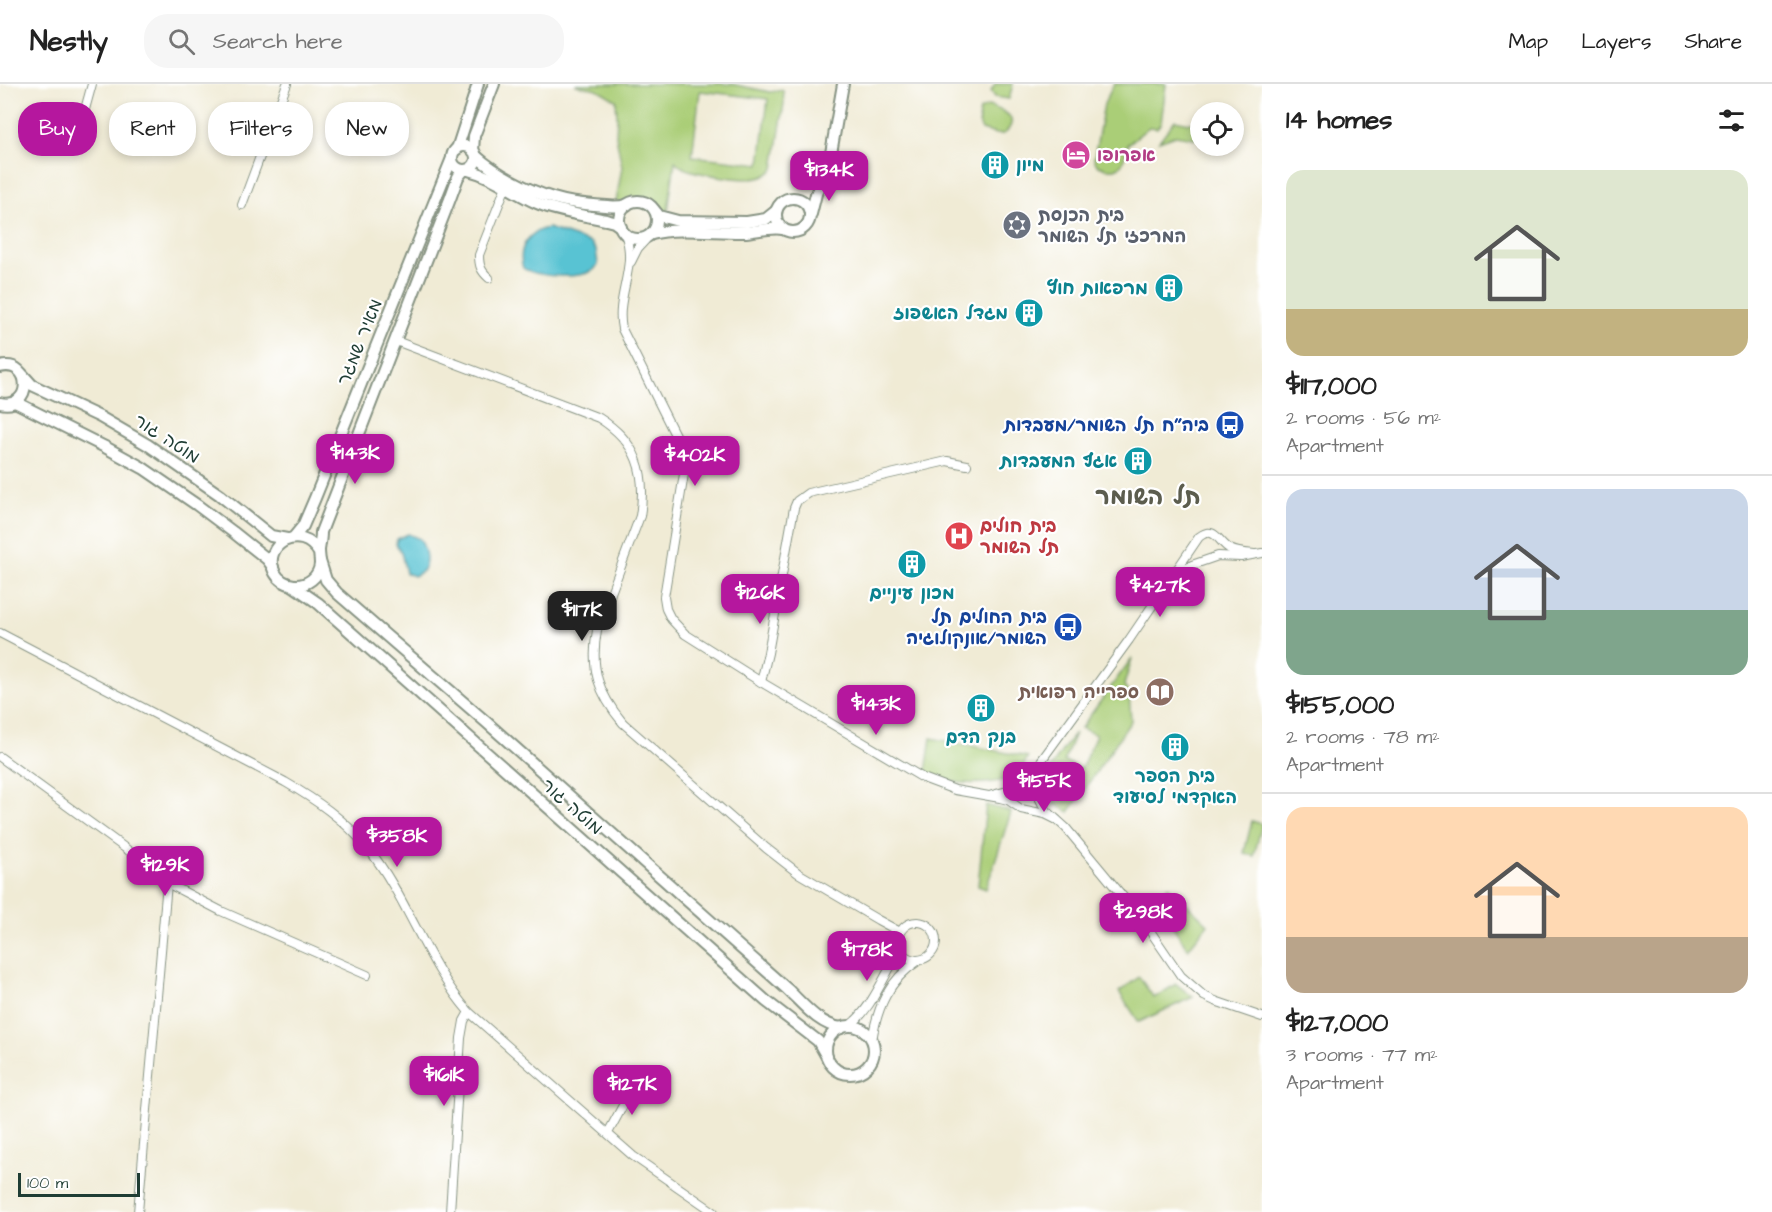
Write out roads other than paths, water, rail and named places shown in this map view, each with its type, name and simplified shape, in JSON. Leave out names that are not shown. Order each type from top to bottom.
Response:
[{"type":"street","points":[[87,102],[92,84]]},
{"type":"street","points":[[242,205],[287,84]]},
{"type":"street","name":"מאיר שמגר","points":[[291,538],[303,526],[315,498],[454,153],[477,84]]},
{"type":"street","points":[[465,170],[475,164],[474,136],[494,84]]},
{"type":"street","points":[[821,182],[807,194],[781,202],[776,211],[766,219],[747,222],[678,221],[659,216],[653,207],[642,201],[610,207],[552,198],[492,168],[464,146],[454,153],[454,165],[484,174],[552,209],[614,222],[634,239],[666,231],[747,232],[776,228],[791,232],[801,231],[808,224],[830,159],[843,84]]},
{"type":"street","name":"מאיר שמגר","points":[[320,557],[321,532],[454,188],[465,170]]},
{"type":"street","points":[[489,278],[481,271],[479,255],[506,186]]},
{"type":"street","points":[[797,198],[806,203],[811,214]]},
{"type":"street","points":[[627,205],[620,217],[630,250],[621,312],[622,329],[677,439],[685,466],[664,597],[666,609],[677,627],[761,682],[922,778],[944,788],[1008,800],[1016,807],[1045,814],[1057,820]]},
{"type":"street","points":[[776,211],[777,221],[783,229]]},
{"type":"street","points":[[629,267],[638,248],[651,235],[657,224],[656,212]]},
{"type":"street","points":[[396,341],[599,418],[624,438],[638,463],[643,498],[640,516],[597,630],[594,663],[603,695],[624,723],[766,848],[798,873],[900,932]]},
{"type":"street","name":"מוטה גור","points":[[0,367],[15,368],[32,385],[100,417],[148,445],[220,495],[272,536],[291,538]]},
{"type":"street","points":[[0,403],[10,404],[22,395],[25,385],[23,375]]},
{"type":"street","points":[[15,402],[143,468],[233,532],[267,559],[279,578],[292,585],[302,585],[315,576],[319,569],[320,557],[315,546],[309,541],[291,538],[276,548],[273,555],[273,567]]},
{"type":"street","points":[[761,682],[794,508],[802,496],[947,461],[967,465]]},
{"type":"street","points":[[1016,807],[1012,799],[1018,788],[1041,761],[1199,537],[1207,533],[1215,534],[1233,550],[1240,553],[1258,554]]},
{"type":"street","points":[[1218,556],[1221,541]]},
{"type":"street","points":[[1196,543],[1200,557],[1209,560]]},
{"type":"street","points":[[1170,581],[1185,569],[1218,556],[1241,557],[1258,554]]},
{"type":"street","name":"מוטה גור","points":[[292,585],[318,603],[766,1001],[818,1041],[832,1066],[839,1071],[851,1074],[865,1068],[873,1055],[872,1041],[865,1032],[858,1028],[831,1027],[820,1020],[485,721],[337,593],[326,580],[320,557]]},
{"type":"street","points":[[0,633],[285,782],[338,817],[354,831],[375,858],[392,884],[436,966],[469,1012],[633,1155],[712,1211]]},
{"type":"street","points":[[0,757],[151,867],[167,884],[264,931],[367,975]]},
{"type":"street","points":[[1026,810],[1035,804],[1035,778],[1041,761]]},
{"type":"street","points":[[991,795],[1028,786],[1045,809],[1065,828],[1144,922],[1181,976],[1204,996],[1215,1002],[1262,1017]]},
{"type":"street","points":[[138,1212],[167,884]]},
{"type":"street","points":[[827,1057],[829,1038],[856,1021],[896,957],[900,932],[909,924],[925,923],[934,932],[936,943],[934,951],[896,978],[877,1017],[872,1041]]},
{"type":"street","points":[[899,948],[906,957],[918,961]]},
{"type":"street","points":[[450,1212],[461,1038],[464,1021],[469,1012]]},
{"type":"street","points":[[608,1133],[633,1087]]},
{"type":"water","points":[[548,228],[591,243],[596,250],[598,264],[595,269],[585,274],[557,276],[523,268],[522,254],[526,242],[535,233]]},
{"type":"water","points":[[408,534],[420,539],[426,555],[423,570],[414,576],[406,573],[401,552],[396,544],[397,539]]},
{"type":"place","name":"אפרופו","points":[[1076,155]]},
{"type":"place","name":"מיון","points":[[995,165]]},
{"type":"place","name":"בית הכנסת המרכזי תל השומר","points":[[1017,225]]},
{"type":"place","name":"מרפאות חוץ","points":[[1169,288]]},
{"type":"place","name":"מגדל האשפוז","points":[[1029,313]]},
{"type":"place","name":"ביה״ח תל השומר/מעבדות","points":[[1230,425]]},
{"type":"place","name":"אגף המעבדות","points":[[1138,461]]},
{"type":"place","name":"בית חולים תל השומר","points":[[959,536]]},
{"type":"place","name":"מכון עיניים","points":[[912,564]]},
{"type":"place","name":"בית החולים תל השומר/אונקולוגיה","points":[[1068,627]]},
{"type":"place","name":"ספרייה רפואית","points":[[1160,692]]},
{"type":"place","name":"בנק הדם","points":[[981,708]]},
{"type":"place","name":"בית הספר האקדמי לסיעוד","points":[[1175,747]]},
{"type":"district","name":"תל השומר","points":[[1148,497]]}]
